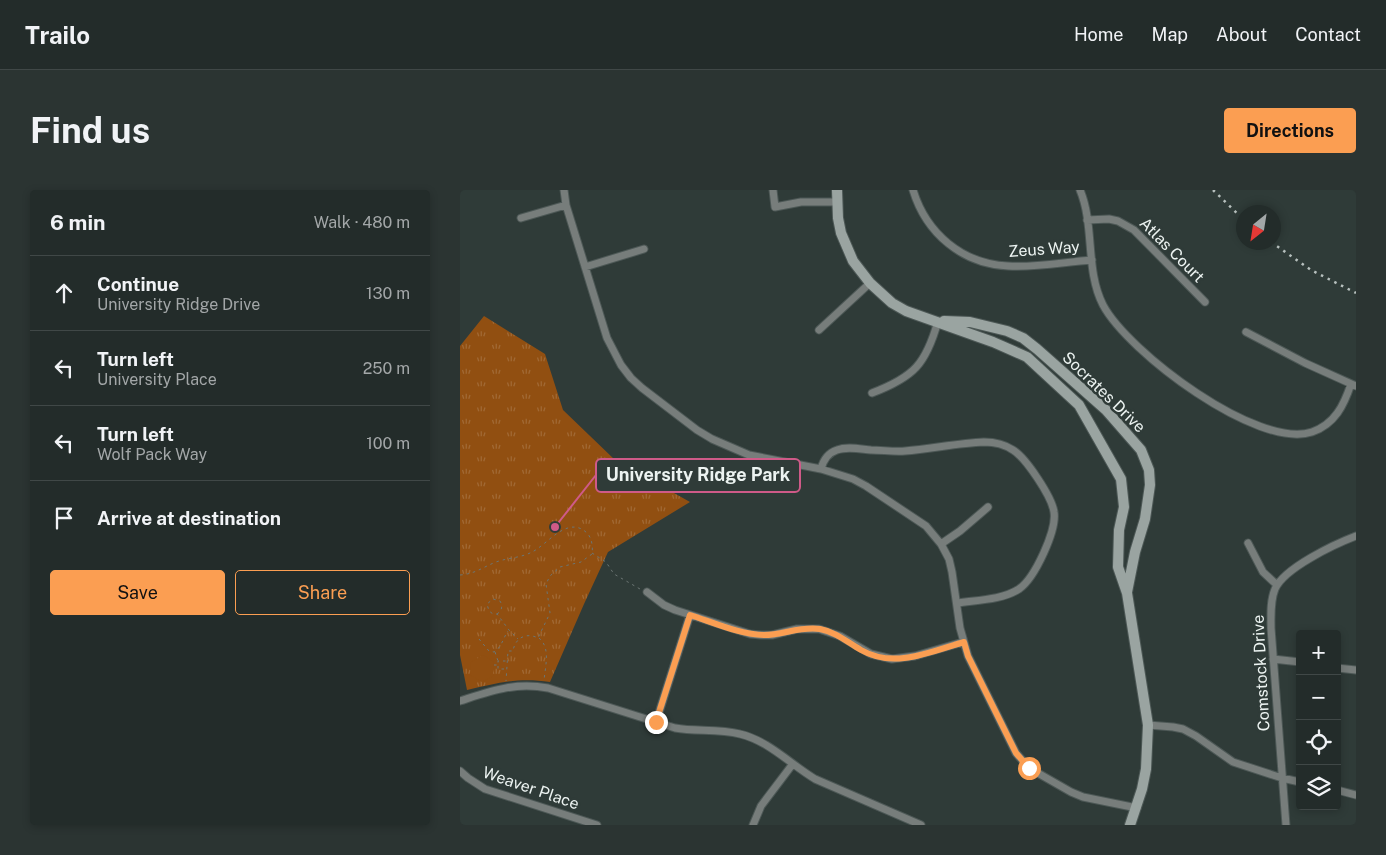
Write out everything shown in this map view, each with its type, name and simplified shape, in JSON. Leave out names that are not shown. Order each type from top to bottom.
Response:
[{"type":"street","points":[[564,190],[566,205],[607,338],[621,366],[642,388],[697,430],[730,448],[769,460],[839,474],[866,486],[921,522],[941,544],[952,572],[968,656],[1016,753],[1022,761],[1034,771],[1083,797],[1136,808]]},
{"type":"street","points":[[773,190],[775,207],[801,202],[837,202]]},
{"type":"street","name":"Socrates Drive","points":[[837,190],[838,218],[846,247],[853,261],[870,283],[906,311],[938,321],[1027,357],[1079,405],[1121,479],[1124,508],[1119,530],[1118,567],[1127,593],[1148,725],[1146,769],[1130,825]]},
{"type":"street","name":"Zeus Way","points":[[913,190],[922,213],[938,234],[953,248],[970,257],[984,262],[1009,266],[1092,260]]},
{"type":"street","points":[[1080,190],[1087,220],[1095,282],[1101,300],[1110,317],[1160,367],[1181,383],[1223,409],[1283,433],[1303,434],[1321,428],[1337,415],[1354,385],[1282,352],[1246,332]]},
{"type":"street","points":[[521,218],[566,205]]},
{"type":"street","name":"Atlas Court","points":[[1087,220],[1109,219],[1118,221],[1134,230],[1205,302]]},
{"type":"street","points":[[585,267],[644,250]]},
{"type":"street","points":[[819,330],[870,283]]},
{"type":"street","points":[[872,393],[894,385],[914,370],[928,351],[938,321]]},
{"type":"street","name":"Socrates Drive","points":[[938,321],[970,322],[1006,331],[1023,338],[1106,410],[1141,450],[1149,470],[1150,484],[1145,518],[1135,552],[1127,593]]},
{"type":"street","points":[[821,469],[826,458],[831,453],[843,448],[903,451],[985,442],[1004,445],[1021,456],[1052,503],[1054,511],[1054,527],[1038,565],[1028,581],[1011,593],[957,602]]},
{"type":"street","points":[[941,544],[960,531],[988,507]]},
{"type":"street","points":[[1248,544],[1263,572],[1277,585],[1281,578],[1293,568],[1356,536]]},
{"type":"street","name":"Comstock Drive","points":[[1277,585],[1272,600],[1271,613],[1286,825]]},
{"type":"street","points":[[647,592],[664,605],[750,634],[772,635],[796,629],[820,629],[840,636],[870,654],[892,659],[916,656],[964,642]]},
{"type":"street","points":[[656,722],[690,615]]},
{"type":"street","points":[[1273,659],[1296,662]]},
{"type":"street","points":[[1341,668],[1356,670]]},
{"type":"street","points":[[460,701],[506,686],[534,686],[548,688],[687,730],[716,730],[742,734],[767,745],[814,780],[921,825]]},
{"type":"street","points":[[1148,725],[1183,729],[1233,762],[1296,781]]},
{"type":"street","points":[[753,825],[761,806],[792,765]]},
{"type":"street","name":"Weaver Place","points":[[460,771],[472,782],[485,789],[597,825]]},
{"type":"street","points":[[1341,791],[1356,794]]},
{"type":"path","points":[[460,575],[478,572],[496,562],[530,553],[557,532],[576,527],[589,534],[592,541],[592,553]]},
{"type":"path","points":[[592,553],[606,562],[614,574],[647,592]]},
{"type":"path","points":[[538,638],[550,613],[546,584],[550,576],[560,567],[580,562],[592,553]]},
{"type":"path","points":[[497,614],[502,608],[501,603],[493,599],[488,604],[490,613],[497,614],[518,639]]},
{"type":"path","points":[[495,652],[509,630]]},
{"type":"path","points":[[506,686],[508,651],[513,651],[518,639],[528,635],[538,638],[543,642],[546,650],[544,682]]},
{"type":"path","points":[[479,639],[489,651],[495,652]]},
{"type":"path","points":[[495,652],[498,669],[507,669]]},
{"type":"path","points":[[498,661],[507,662]]},
{"type":"green space","points":[[484,316],[545,354],[563,410],[615,460],[690,502],[608,552],[550,682],[518,680],[467,690],[460,655],[460,346]]},
{"type":"green space","points":[[483,655],[494,662],[493,676],[482,682],[470,675],[471,662]]},
{"type":"railway","points":[[1213,190],[1236,212]]},
{"type":"railway","points":[[1281,249],[1311,270],[1356,293]]},
{"type":"place","name":"University Ridge Park","points":[[555,527]]},
{"type":"route","points":[[656,722],[690,615],[750,634],[772,635],[796,629],[820,629],[840,636],[860,649],[880,658],[904,659],[964,642],[968,656],[1016,753],[1029,768]]}]
